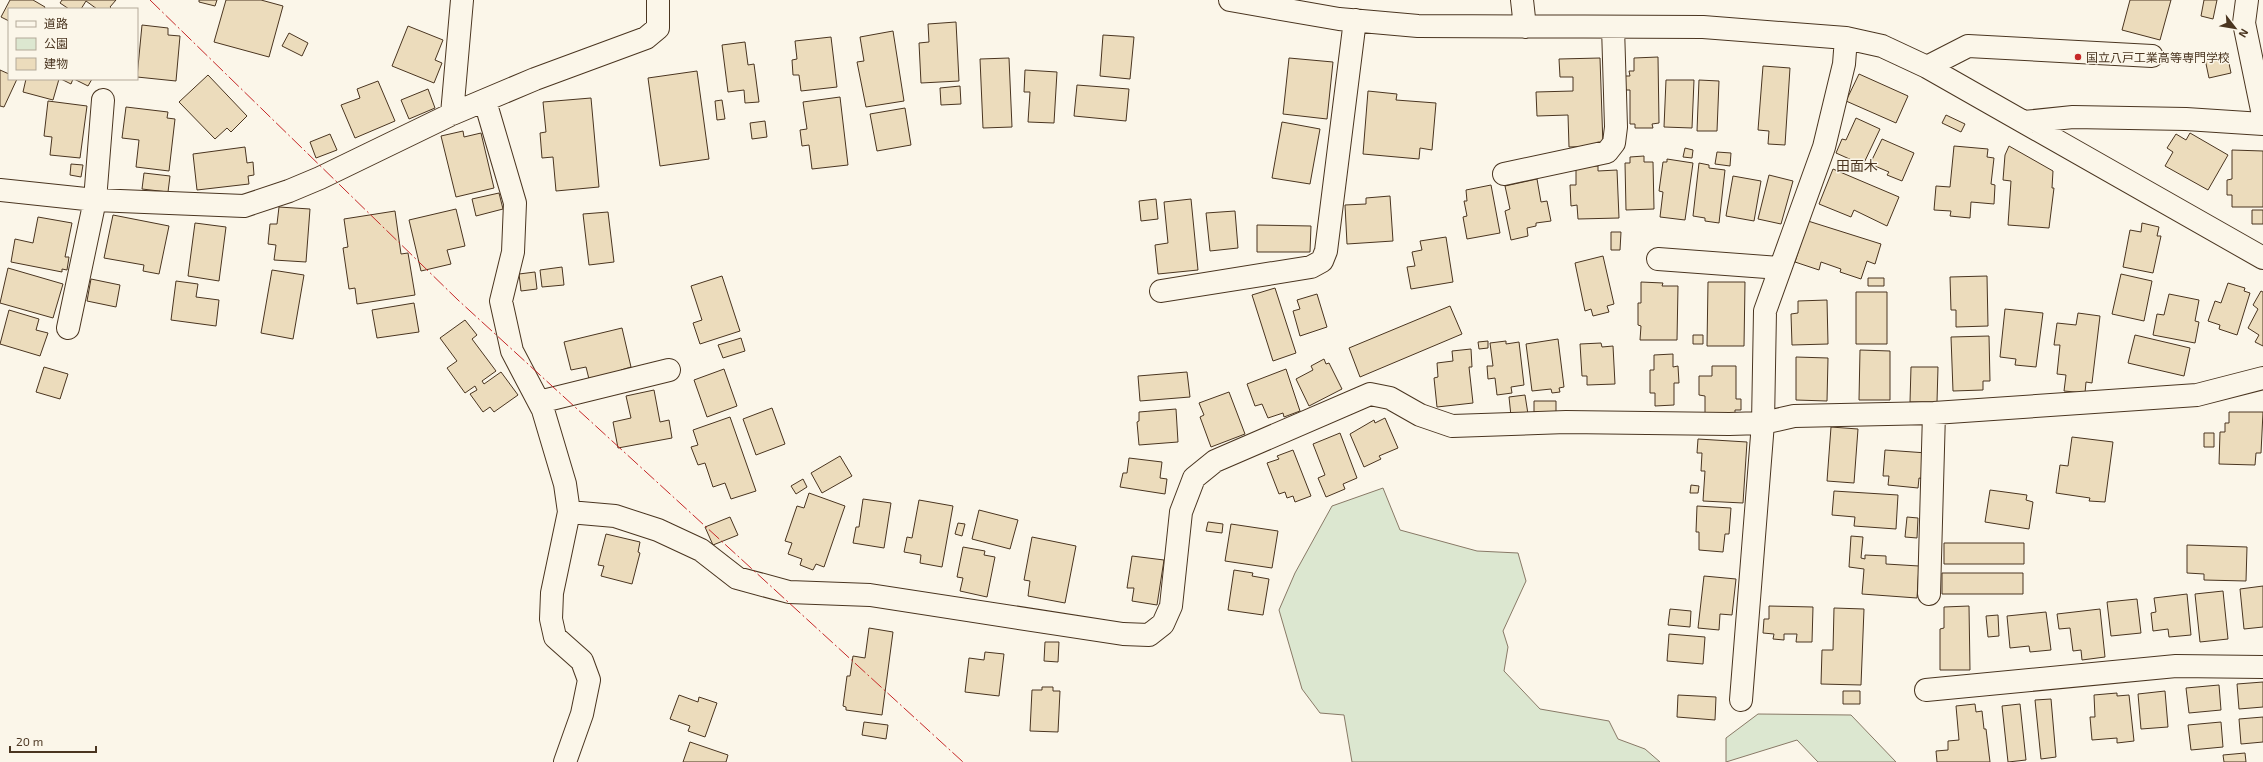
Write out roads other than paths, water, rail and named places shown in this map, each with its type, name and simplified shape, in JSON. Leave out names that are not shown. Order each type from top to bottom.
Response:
[{"type":"street","points":[[452,114],[462,0]]},
{"type":"street","points":[[0,190],[95,200],[244,206],[289,192],[452,114],[535,79],[646,38],[658,28],[658,0],[650,0]]},
{"type":"street","points":[[1230,0],[1355,20],[1418,26],[1704,27],[1846,38],[1882,46],[1927,68],[2263,258]]},
{"type":"street","points":[[1522,0],[1525,27]]},
{"type":"street","points":[[2247,0],[2253,21],[2263,115]]},
{"type":"street","points":[[1161,291],[1311,267],[1322,261],[1326,251],[1355,20]]},
{"type":"street","points":[[1504,174],[1607,152],[1614,143],[1616,127],[1613,27]]},
{"type":"street","points":[[1741,700],[1763,423],[1765,311],[1824,148],[1844,64],[1846,38]]},
{"type":"street","points":[[1927,68],[1968,46],[2152,56]]},
{"type":"street","points":[[68,328],[95,200],[103,100]]},
{"type":"street","points":[[485,101],[515,204],[513,252],[501,301],[512,350],[539,402],[565,484],[569,512],[552,593],[551,619],[555,637],[582,661],[589,680],[582,714],[565,762]]},
{"type":"street","points":[[2024,122],[2073,117],[2186,119],[2263,124]]},
{"type":"street","points":[[1658,259],[1780,268]]},
{"type":"street","points":[[539,402],[669,370]]},
{"type":"street","points":[[569,512],[615,516],[658,530],[700,550],[737,578],[789,592],[870,595],[1123,634],[1149,635],[1163,624],[1171,606],[1181,512],[1194,478],[1215,461],[1370,394],[1390,398],[1420,415],[1452,426],[1566,422],[1729,424],[1763,423],[1794,416],[1934,413],[2197,395],[2263,378]]},
{"type":"street","points":[[1929,594],[1934,413]]},
{"type":"street","points":[[1926,690],[2176,666],[2263,667]]},
{"type":"place","name":"国立八戸工業高等専門学校","points":[[2078,57]]},
{"type":"district","name":"田面木","points":[[1857,165]]}]
